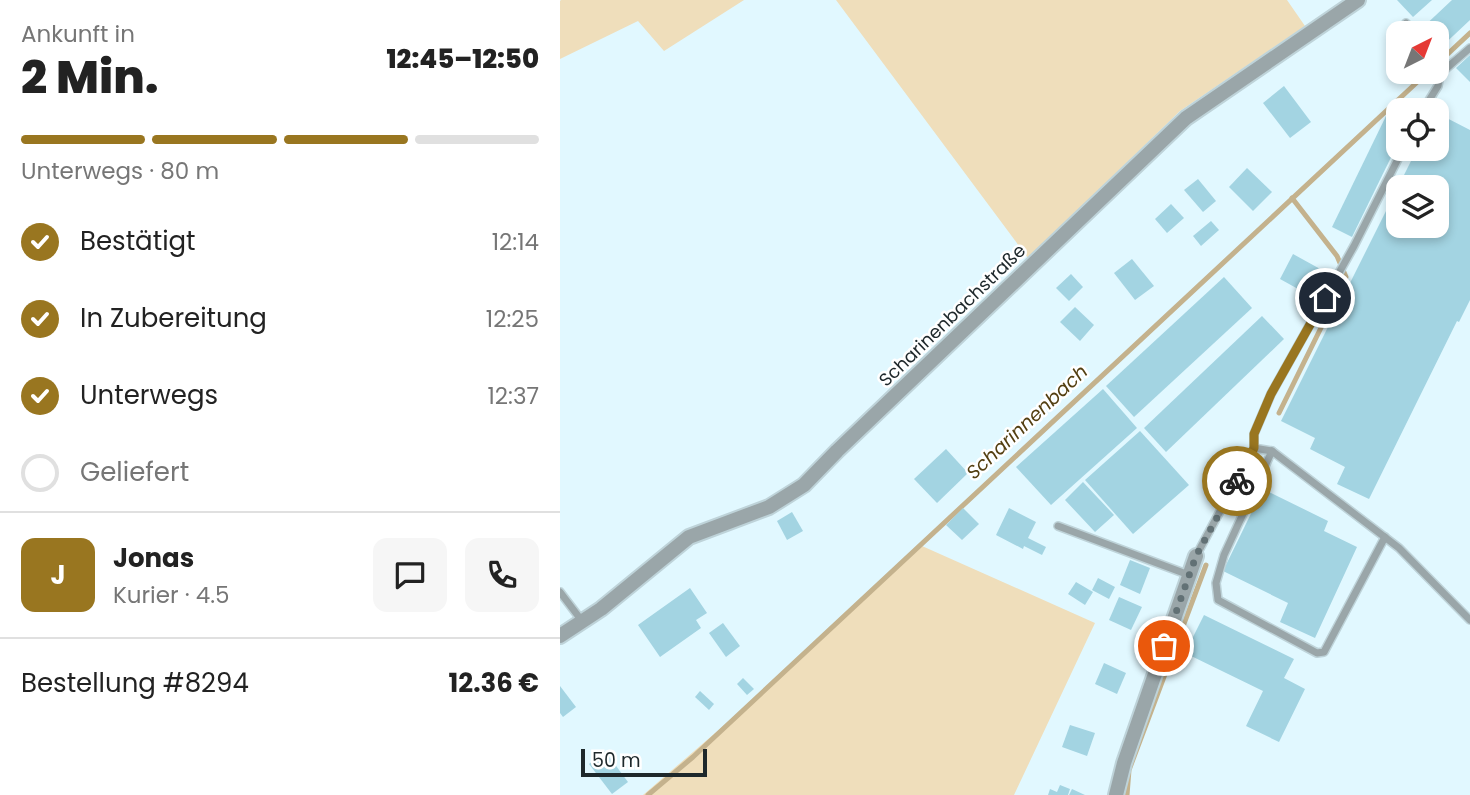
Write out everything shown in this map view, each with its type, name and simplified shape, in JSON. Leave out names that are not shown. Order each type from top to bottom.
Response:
[{"type":"street","name":"Scharinenbachstraße","points":[[560,636],[601,609],[689,537],[769,507],[804,485],[1186,118],[1358,0]]},
{"type":"street","points":[[1116,795],[1124,763],[1196,556]]},
{"type":"lane","points":[[1449,62],[1470,48]]},
{"type":"lane","points":[[1196,556],[1254,448],[1254,434],[1271,394],[1336,279],[1397,161]]},
{"type":"lane","points":[[1254,448],[1272,452],[1399,548],[1470,620]]},
{"type":"lane","points":[[1272,452],[1224,555],[1216,583],[1218,600],[1317,653],[1324,652],[1385,537]]},
{"type":"lane","points":[[1058,526],[1189,575]]},
{"type":"lane","points":[[560,592],[582,622]]},
{"type":"shaded area","points":[[561,0],[744,0],[664,51],[638,21],[560,59]]},
{"type":"shaded area","points":[[836,0],[1287,0],[1305,26],[1180,111],[1028,258]]},
{"type":"shaded area","points":[[922,546],[1095,623],[1014,795],[643,795],[750,703]]},
{"type":"building","points":[[1397,0],[1432,0],[1413,17]]},
{"type":"building","points":[[1452,0],[1470,0],[1470,20],[1449,40],[1449,21],[1430,21]]},
{"type":"building","points":[[1470,55],[1470,82],[1456,68]]},
{"type":"building","points":[[1284,86],[1311,122],[1290,138],[1263,103]]},
{"type":"building","points":[[1386,116],[1386,161],[1389,161],[1352,237],[1332,227]]},
{"type":"building","points":[[1449,119],[1470,130],[1470,300],[1369,499],[1337,484],[1345,467],[1310,449],[1315,438],[1281,421],[1386,211],[1386,238],[1449,238],[1449,175],[1404,175],[1411,161],[1449,161]]},
{"type":"building","points":[[1247,168],[1272,192],[1253,211],[1229,187]]},
{"type":"building","points":[[1198,179],[1216,201],[1203,212],[1184,190]]},
{"type":"building","points":[[1171,204],[1184,218],[1167,233],[1155,219]]},
{"type":"building","points":[[1211,221],[1219,230],[1201,246],[1193,236]]},
{"type":"building","points":[[1293,254],[1322,270],[1309,295],[1280,279]]},
{"type":"building","points":[[1132,259],[1154,286],[1135,300],[1114,273]]},
{"type":"building","points":[[1071,274],[1083,287],[1069,301],[1056,288]]},
{"type":"building","points":[[1224,277],[1252,308],[1134,417],[1106,386]]},
{"type":"building","points":[[1075,307],[1094,325],[1080,341],[1060,322]]},
{"type":"building","points":[[1262,316],[1284,339],[1166,452],[1144,428]]},
{"type":"building","points":[[1103,389],[1137,428],[1051,505],[1016,467]]},
{"type":"building","points":[[1140,431],[1189,485],[1133,534],[1085,480]]},
{"type":"building","points":[[946,449],[968,473],[937,503],[914,479]]},
{"type":"building","points":[[1083,482],[1114,515],[1095,532],[1065,500]]},
{"type":"building","points":[[1263,489],[1328,521],[1324,531],[1357,547],[1315,638],[1280,622],[1288,603],[1223,571]]},
{"type":"building","points":[[963,508],[979,524],[962,540],[946,525]]},
{"type":"building","points":[[1009,508],[1036,522],[1028,538],[1046,547],[1042,555],[996,535]]},
{"type":"building","points":[[792,512],[803,531],[787,540],[777,521]]},
{"type":"building","points":[[1130,560],[1150,568],[1140,594],[1120,585]]},
{"type":"building","points":[[1098,578],[1115,587],[1109,599],[1092,590]]},
{"type":"building","points":[[1076,582],[1093,592],[1085,605],[1068,594]]},
{"type":"building","points":[[690,588],[707,613],[696,620],[701,628],[660,657],[638,625]]},
{"type":"building","points":[[1119,597],[1142,607],[1131,630],[1109,620]]},
{"type":"building","points":[[1204,615],[1294,659],[1284,678],[1305,689],[1279,742],[1246,726],[1263,691],[1185,653]]},
{"type":"building","points":[[723,623],[740,646],[726,657],[709,633]]},
{"type":"building","points":[[1104,663],[1126,673],[1117,694],[1095,684]]},
{"type":"building","points":[[743,678],[754,689],[747,695],[737,684]]},
{"type":"building","points":[[560,686],[576,707],[563,717],[560,713]]},
{"type":"building","points":[[700,691],[714,704],[709,710],[695,697]]},
{"type":"building","points":[[1070,725],[1095,733],[1087,756],[1062,747]]},
{"type":"building","points":[[605,751],[628,782],[612,794],[589,764]]},
{"type":"building","points":[[1060,785],[1070,789],[1068,795],[1048,795],[1050,789],[1057,792]]},
{"type":"building","points":[[1072,789],[1085,795],[1069,795]]},
{"type":"waterway","name":"Scharinnenbach","points":[[1449,53],[1470,33]]},
{"type":"waterway","name":"Scharinnenbach","points":[[648,795],[693,757],[1415,84]]},
{"type":"waterway","points":[[1279,413],[1346,277],[1337,256],[1292,198]]},
{"type":"waterway","points":[[1127,795],[1129,770],[1206,565]]},
{"type":"way so far","points":[[1164,646],[1196,556],[1237,481]]},
{"type":"route","points":[[1237,481],[1254,448],[1254,434],[1271,394],[1325,298]]}]
